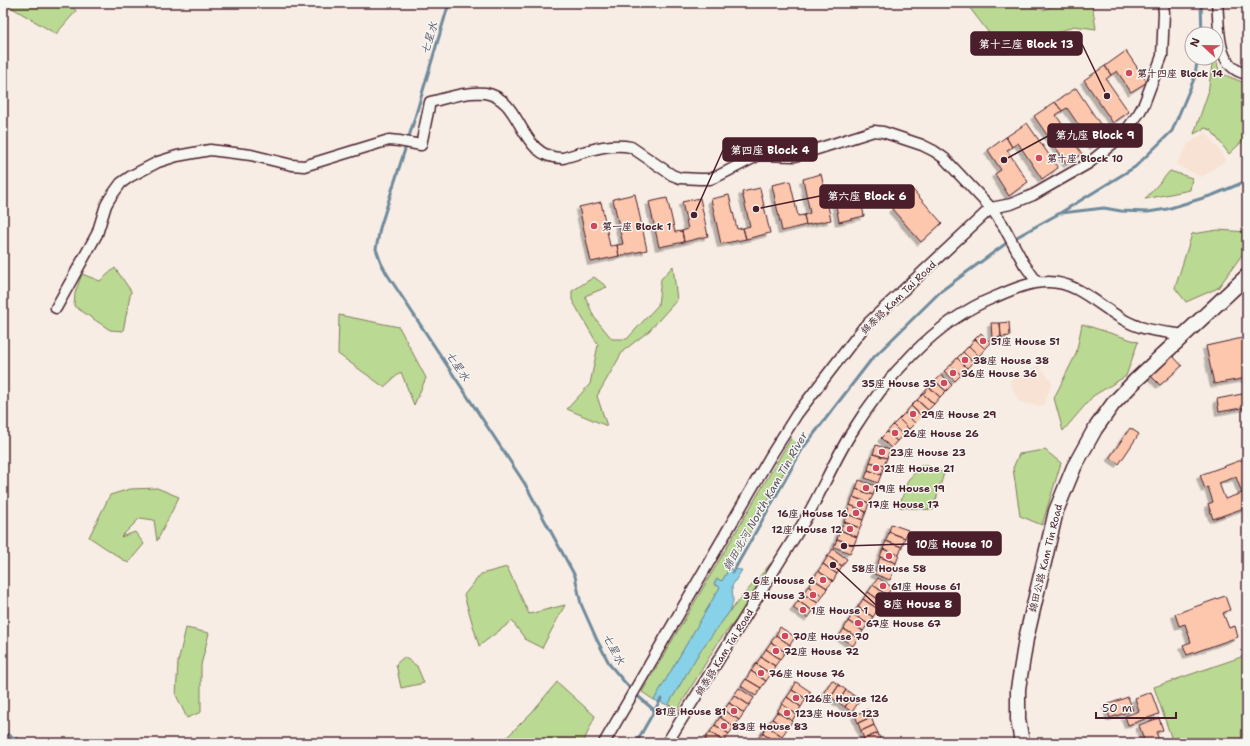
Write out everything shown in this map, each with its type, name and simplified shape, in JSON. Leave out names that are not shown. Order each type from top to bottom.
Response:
[{"type":"main road","name":"錦田公路 Kam Tin Road","points":[[1022,743],[1019,730],[1018,709],[1021,663],[1051,529],[1061,496],[1080,453],[1102,417],[1113,404],[1132,384],[1247,276]]},
{"type":"street","points":[[991,208],[1012,204],[1033,195],[1089,163],[1122,136],[1144,104],[1162,56],[1163,3]]},
{"type":"street","points":[[1217,3],[1221,46],[1225,58],[1228,64],[1236,70],[1247,74]]},
{"type":"street","points":[[56,308],[97,234],[106,205],[114,191],[121,183],[131,176],[158,162],[178,156],[210,150],[251,155],[292,165],[304,166],[389,140],[421,145],[430,102],[477,93],[495,96],[507,106],[534,147],[543,154],[556,158],[563,158],[608,146],[631,147],[672,175],[690,179],[710,179],[759,155],[795,156],[874,131],[883,132],[922,146],[939,154],[978,192],[991,208],[1003,225],[1024,264],[1037,282]]},
{"type":"street","name":"錦泰路 Kam Tai Road","points":[[604,743],[770,457],[797,414],[864,327],[991,208]]},
{"type":"street","name":"錦泰路 Kam Tai Road","points":[[667,743],[800,528],[850,435],[879,393],[898,370],[927,341],[966,311],[980,303],[1037,282],[1057,282],[1069,286],[1092,298],[1129,322],[1143,328],[1184,335]]},
{"type":"shaded area","points":[[1206,132],[1226,160],[1202,177],[1176,165],[1188,144]]},
{"type":"shaded area","points":[[1038,365],[1052,382],[1043,407],[1019,402],[1009,381]]},
{"type":"green space","points":[[4,3],[70,3],[76,11],[56,34]]},
{"type":"green space","points":[[966,3],[1031,3],[1044,10],[1058,3],[1092,3],[1096,29],[1074,26],[1005,54]]},
{"type":"green space","points":[[1212,66],[1218,66],[1219,71],[1225,75],[1247,84],[1247,137],[1229,154],[1211,130],[1205,128],[1194,134],[1208,93]]},
{"type":"green space","points":[[1170,171],[1192,178],[1190,190],[1145,199]]},
{"type":"green space","points":[[1218,230],[1247,232],[1247,248],[1218,288],[1186,302],[1175,288],[1192,234]]},
{"type":"green space","points":[[673,266],[677,300],[649,331],[623,351],[597,396],[607,426],[567,409],[590,384],[598,345],[572,300],[572,291],[594,277],[607,287],[585,296],[594,317],[612,339],[627,339],[658,305],[661,279]]},
{"type":"green space","points":[[115,268],[131,291],[123,331],[110,330],[74,306],[75,293],[82,274],[100,281]]},
{"type":"green space","points":[[339,315],[399,327],[426,378],[414,405],[401,372],[384,387],[338,354]]},
{"type":"green space","points":[[1082,324],[1138,342],[1126,376],[1093,396],[1063,431],[1054,398],[1076,354]]},
{"type":"green space","points":[[791,438],[799,446],[722,581],[717,579],[714,584],[720,587],[654,700],[642,692]]},
{"type":"green space","points":[[1045,450],[1061,463],[1042,525],[1020,516],[1013,468],[1019,454]]},
{"type":"green space","points":[[923,464],[944,473],[933,510],[899,507],[908,480]]},
{"type":"green space","points":[[157,488],[179,497],[157,541],[154,520],[140,518],[121,537],[135,532],[144,544],[128,563],[89,537],[110,495],[130,489]]},
{"type":"green space","points":[[771,563],[742,613],[719,641],[678,709],[668,705],[700,651],[730,611]]},
{"type":"green space","points":[[507,567],[529,614],[565,605],[542,648],[526,640],[512,621],[479,646],[464,595],[481,574]]},
{"type":"green space","points":[[186,628],[209,633],[201,665],[201,712],[187,718],[176,695],[178,662]]},
{"type":"green space","points":[[1247,655],[1247,743],[1173,743],[1154,687]]},
{"type":"green space","points":[[404,657],[417,666],[424,683],[401,688],[396,664]]},
{"type":"green space","points":[[557,682],[595,716],[583,743],[501,743],[532,712]]},
{"type":"water","points":[[729,569],[742,570],[732,586],[733,601],[730,611],[700,651],[668,705],[654,700],[720,587],[714,584],[717,579],[722,581]]},
{"type":"building","name":"第十四座 Block 14","points":[[1126,51],[1147,82],[1131,92],[1117,71],[1111,75],[1105,66]]},
{"type":"building","points":[[1105,66],[1111,75],[1106,79],[1129,112],[1113,123],[1084,80]]},
{"type":"building","points":[[1076,88],[1108,136],[1093,146],[1067,108],[1062,111],[1055,102]]},
{"type":"building","points":[[1055,102],[1062,111],[1056,115],[1082,154],[1067,164],[1034,116]]},
{"type":"building","name":"第十座 Block 10","points":[[1027,123],[1058,168],[1042,179],[1018,143],[1012,147],[1006,137]]},
{"type":"building","points":[[1006,137],[1012,147],[1007,150],[1028,182],[1009,196],[995,174],[1001,170],[988,150]]},
{"type":"building","points":[[821,174],[831,220],[806,225],[804,215],[810,213],[803,179]]},
{"type":"building","points":[[790,181],[798,216],[804,215],[806,225],[782,231],[772,185]]},
{"type":"building","points":[[760,188],[770,233],[746,239],[743,228],[750,226],[742,192]]},
{"type":"building","points":[[913,190],[942,223],[921,242],[892,209]]},
{"type":"building","points":[[635,194],[647,250],[619,256],[617,245],[623,244],[613,199]]},
{"type":"building","points":[[729,195],[737,229],[743,228],[746,239],[721,244],[711,199]]},
{"type":"building","points":[[860,195],[864,216],[839,222],[835,200]]},
{"type":"building","points":[[667,198],[675,232],[682,231],[684,242],[659,247],[649,202]]},
{"type":"building","points":[[700,198],[708,236],[684,242],[682,231],[688,229],[682,202]]},
{"type":"building","name":"第一座 Block 1","points":[[601,202],[610,246],[617,245],[619,256],[591,262],[579,207]]},
{"type":"building","points":[[1009,322],[1010,336],[1001,337],[1000,323]]},
{"type":"building","points":[[991,323],[1000,323],[1001,337],[992,338]]},
{"type":"building","name":"51座 House 51","points":[[981,333],[991,343],[985,349],[975,339]]},
{"type":"building","points":[[1247,337],[1247,378],[1214,384],[1206,346]]},
{"type":"building","points":[[975,339],[985,349],[979,356],[969,346]]},
{"type":"building","points":[[969,346],[979,356],[973,362],[963,352]]},
{"type":"building","name":"38座 House 38","points":[[963,352],[973,362],[967,368],[957,358]]},
{"type":"building","points":[[1173,356],[1182,366],[1160,385],[1151,376]]},
{"type":"building","points":[[957,358],[967,368],[961,375],[951,365]]},
{"type":"building","name":"36座 House 36","points":[[951,365],[961,375],[955,381],[944,371]]},
{"type":"building","name":"35座 House 35","points":[[942,375],[952,385],[946,391],[935,381]]},
{"type":"building","points":[[935,381],[946,391],[940,397],[929,387]]},
{"type":"building","points":[[929,387],[940,397],[934,404],[923,394]]},
{"type":"building","points":[[1247,393],[1247,407],[1219,412],[1217,399]]},
{"type":"building","points":[[923,394],[934,404],[928,410],[917,400]]},
{"type":"building","points":[[917,400],[928,410],[922,416],[911,406]]},
{"type":"building","name":"29座 House 29","points":[[911,406],[922,416],[915,423],[905,413]]},
{"type":"building","points":[[905,413],[915,423],[909,429],[899,419]]},
{"type":"building","points":[[899,419],[909,429],[903,435],[893,425]]},
{"type":"building","name":"26座 House 26","points":[[893,425],[903,435],[897,441],[887,432]]},
{"type":"building","points":[[1130,428],[1139,434],[1119,464],[1110,457]]},
{"type":"building","points":[[887,432],[897,441],[891,448],[881,438]]},
{"type":"building","name":"23座 House 23","points":[[876,445],[890,450],[887,458],[873,454]]},
{"type":"building","points":[[873,454],[887,458],[884,466],[870,462]]},
{"type":"building","points":[[1247,458],[1247,507],[1213,519],[1208,504],[1213,502],[1208,487],[1205,489],[1200,475]],"holes":[[[1236,477],[1242,493],[1225,499],[1219,483]]]},
{"type":"building","name":"21座 House 21","points":[[870,462],[884,466],[881,475],[868,470]]},
{"type":"building","points":[[868,470],[881,475],[878,483],[865,478]]},
{"type":"building","name":"19座 House 19","points":[[859,480],[876,486],[873,495],[856,489]]},
{"type":"building","points":[[856,489],[873,495],[869,503],[853,497]]},
{"type":"building","name":"17座 House 17","points":[[853,497],[869,503],[866,512],[850,505]]},
{"type":"building","name":"16座 House 16","points":[[850,505],[866,512],[863,520],[847,514]]},
{"type":"building","points":[[847,514],[863,520],[860,528],[844,522]]},
{"type":"building","name":"12座 House 12","points":[[844,522],[860,528],[857,537],[840,530]]},
{"type":"building","points":[[891,524],[908,530],[905,538],[889,532]]},
{"type":"building","points":[[840,530],[857,537],[854,545],[837,539]]},
{"type":"building","points":[[889,532],[905,538],[902,547],[886,541]]},
{"type":"building","points":[[837,539],[854,545],[850,553],[834,547]]},
{"type":"building","points":[[886,541],[902,547],[899,555],[883,549]]},
{"type":"building","points":[[833,549],[847,559],[842,566],[828,556]]},
{"type":"building","name":"58座 House 58","points":[[883,549],[899,555],[896,563],[880,557]]},
{"type":"building","points":[[828,556],[842,566],[837,574],[823,564]]},
{"type":"building","points":[[880,557],[896,563],[893,572],[877,566]]},
{"type":"building","points":[[823,564],[837,574],[833,581],[818,571]]},
{"type":"building","points":[[877,566],[893,572],[890,580],[874,574]]},
{"type":"building","name":"6座 House 6","points":[[818,571],[833,581],[827,588],[813,579]]},
{"type":"building","name":"61座 House 61","points":[[878,578],[892,587],[887,595],[873,585]]},
{"type":"building","points":[[813,579],[827,588],[823,596],[808,586]]},
{"type":"building","points":[[873,585],[887,595],[882,602],[868,592]]},
{"type":"building","name":"3座 House 3","points":[[808,586],[823,596],[818,603],[803,594]]},
{"type":"building","points":[[868,592],[882,602],[878,609],[863,599]]},
{"type":"building","points":[[803,594],[818,603],[813,611],[798,601]]},
{"type":"building","points":[[1225,596],[1230,610],[1223,613],[1229,628],[1235,626],[1238,637],[1187,655],[1183,645],[1191,642],[1185,624],[1179,626],[1175,614]]},
{"type":"building","points":[[863,599],[878,609],[873,617],[858,607]]},
{"type":"building","name":"1座 House 1","points":[[798,601],[813,611],[808,618],[793,608]]},
{"type":"building","points":[[858,607],[873,617],[868,624],[853,614]]},
{"type":"building","name":"67座 House 67","points":[[853,614],[868,624],[863,631],[848,621]]},
{"type":"building","points":[[848,621],[863,631],[858,638],[844,629]]},
{"type":"building","name":"70座 House 70","points":[[780,627],[795,637],[790,645],[776,635]]},
{"type":"building","points":[[844,629],[858,638],[853,646],[839,636]]},
{"type":"building","points":[[776,635],[790,645],[785,652],[771,642]]},
{"type":"building","name":"72座 House 72","points":[[771,642],[785,652],[780,659],[766,649]]},
{"type":"building","points":[[766,649],[780,659],[775,666],[761,657]]},
{"type":"building","points":[[761,657],[775,666],[771,674],[756,664]]},
{"type":"building","name":"76座 House 76","points":[[756,664],[771,674],[766,681],[751,671]]},
{"type":"building","points":[[751,671],[766,681],[761,688],[746,679]]},
{"type":"building","points":[[746,679],[761,688],[756,696],[741,686]]},
{"type":"building","points":[[832,680],[839,685],[831,697],[824,692]]},
{"type":"building","points":[[796,682],[811,692],[806,699],[792,690]]},
{"type":"building","points":[[839,685],[846,690],[838,702],[831,697]]},
{"type":"building","points":[[739,688],[754,698],[749,705],[734,695]]},
{"type":"building","name":"126座 House 126","points":[[792,690],[806,699],[801,707],[787,697]]},
{"type":"building","points":[[846,690],[853,695],[845,707],[838,702]]},
{"type":"building","points":[[1151,692],[1159,714],[1128,725],[1125,716],[1139,711],[1135,698]]},
{"type":"building","points":[[734,695],[749,705],[744,713],[729,703]]},
{"type":"building","points":[[853,695],[860,700],[852,712],[845,707]]},
{"type":"building","points":[[787,697],[801,707],[796,714],[782,704]]},
{"type":"building","points":[[1128,697],[1133,710],[1110,718],[1106,705]]},
{"type":"building","name":"81座 House 81","points":[[729,703],[744,713],[739,720],[724,710]]},
{"type":"building","name":"123座 House 123","points":[[782,704],[796,714],[792,721],[777,712]]},
{"type":"building","points":[[868,709],[871,717],[858,723],[855,715]]},
{"type":"building","points":[[724,710],[739,720],[734,727],[720,717]]},
{"type":"building","points":[[777,712],[792,721],[787,729],[772,719]]},
{"type":"building","name":"83座 House 83","points":[[720,717],[734,727],[729,734],[715,725]]},
{"type":"building","points":[[871,717],[874,725],[861,731],[858,723]]},
{"type":"building","points":[[1159,718],[1163,730],[1156,732],[1160,743],[1145,743],[1139,725]]},
{"type":"building","points":[[772,719],[787,729],[782,736],[767,726]]},
{"type":"building","points":[[715,725],[729,734],[724,742],[710,732]]},
{"type":"building","points":[[874,725],[878,733],[864,739],[861,731]]},
{"type":"building","points":[[767,726],[782,736],[777,743],[762,733]]},
{"type":"building","points":[[710,732],[724,742],[711,743],[705,739]]},
{"type":"building","points":[[762,733],[777,743],[761,743],[757,741]]},
{"type":"building","points":[[878,733],[881,742],[866,743],[864,739]]},
{"type":"waterway","name":"七星水","points":[[449,3],[380,228],[376,249],[387,274],[525,484],[575,576],[581,604],[610,665],[633,692],[654,710]]},
{"type":"waterway","name":"錦田北河 North Kam Tin River","points":[[1201,3],[1202,26]]},
{"type":"waterway","name":"錦田北河 North Kam Tin River","points":[[733,572],[803,448],[871,360],[941,291],[1008,242],[1060,213],[1135,167],[1172,131],[1194,79],[1196,66]]},
{"type":"waterway","points":[[1061,213],[1104,208],[1121,211],[1148,212],[1167,209],[1213,195],[1242,183]]},
{"type":"waterway","name":"錦田北河 North Kam Tin River","points":[[636,743],[661,699]]},
{"type":"waterway","points":[[3,733],[27,743]]},
{"type":"place","name":"第十四座 Block 14","points":[[1129,73]]},
{"type":"place","name":"第十三座 Block 13","points":[[1107,96]]},
{"type":"place","name":"第十座 Block 10","points":[[1039,158]]},
{"type":"place","name":"第九座 Block 9","points":[[1004,160]]},
{"type":"place","name":"第六座 Block 6","points":[[756,209]]},
{"type":"place","name":"第四座 Block 4","points":[[694,215]]},
{"type":"place","name":"第一座 Block 1","points":[[594,226]]},
{"type":"place","name":"51座 House 51","points":[[983,341]]},
{"type":"place","name":"38座 House 38","points":[[965,360]]},
{"type":"place","name":"36座 House 36","points":[[953,373]]},
{"type":"place","name":"35座 House 35","points":[[944,383]]},
{"type":"place","name":"29座 House 29","points":[[913,414]]},
{"type":"place","name":"26座 House 26","points":[[895,433]]},
{"type":"place","name":"23座 House 23","points":[[882,452]]},
{"type":"place","name":"21座 House 21","points":[[876,468]]},
{"type":"place","name":"19座 House 19","points":[[866,488]]},
{"type":"place","name":"17座 House 17","points":[[860,504]]},
{"type":"place","name":"16座 House 16","points":[[856,513]]},
{"type":"place","name":"12座 House 12","points":[[850,529]]},
{"type":"place","name":"10座 House 10","points":[[844,546]]},
{"type":"place","name":"58座 House 58","points":[[889,556]]},
{"type":"place","name":"8座 House 8","points":[[833,565]]},
{"type":"place","name":"6座 House 6","points":[[823,580]]},
{"type":"place","name":"61座 House 61","points":[[883,586]]},
{"type":"place","name":"3座 House 3","points":[[813,595]]},
{"type":"place","name":"1座 House 1","points":[[803,610]]},
{"type":"place","name":"67座 House 67","points":[[858,623]]},
{"type":"place","name":"70座 House 70","points":[[785,636]]},
{"type":"place","name":"72座 House 72","points":[[776,651]]},
{"type":"place","name":"76座 House 76","points":[[761,673]]},
{"type":"place","name":"126座 House 126","points":[[796,698]]},
{"type":"place","name":"81座 House 81","points":[[734,711]]},
{"type":"place","name":"123座 House 123","points":[[787,713]]},
{"type":"place","name":"83座 House 83","points":[[724,726]]}]
